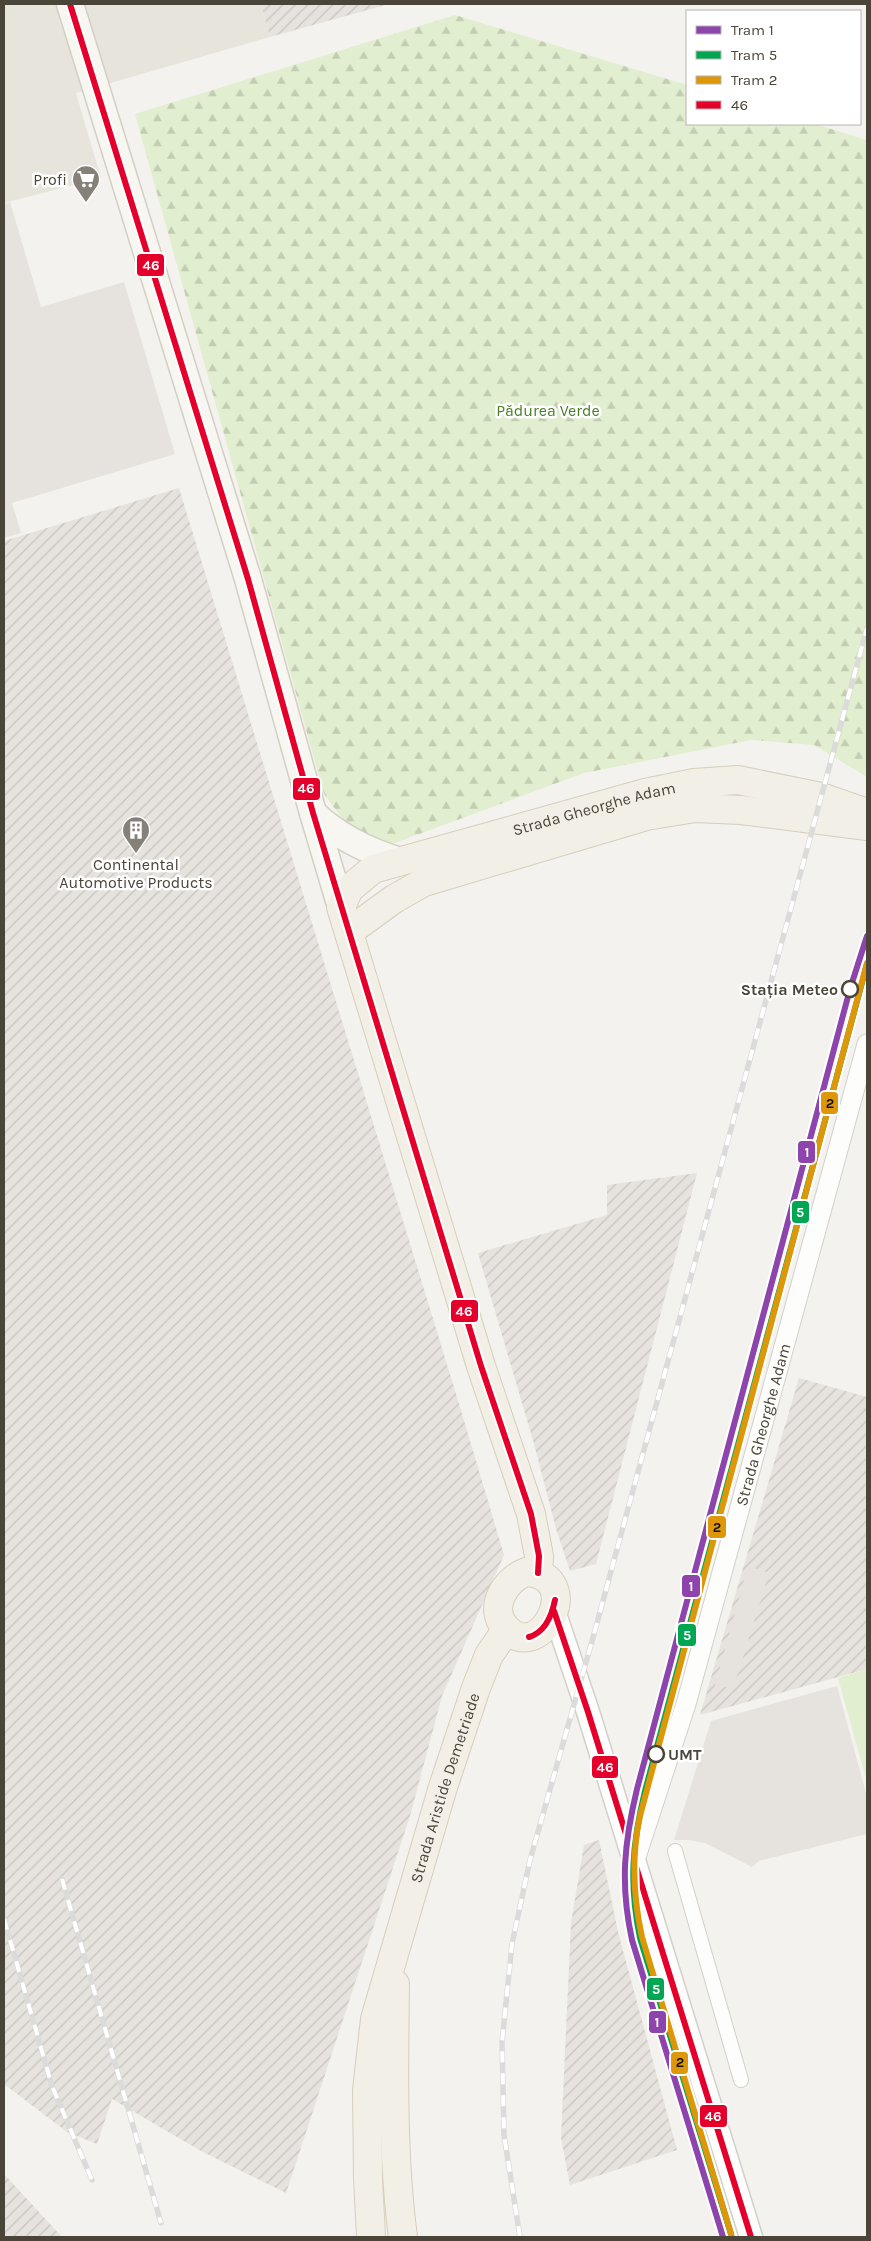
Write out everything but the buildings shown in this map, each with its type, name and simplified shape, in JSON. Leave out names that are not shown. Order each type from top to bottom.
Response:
[{"type":"main road","points":[[70,4],[248,579],[313,813],[481,1366],[531,1514],[538,1556],[538,1573]]},
{"type":"main road","name":"Strada Gheorghe Adam","points":[[867,813],[821,797],[738,780],[694,782],[645,793],[373,869],[349,888],[346,919],[394,899],[424,882],[646,816],[695,808],[741,810],[867,826]]},
{"type":"main road","points":[[313,813],[333,832],[370,852],[400,861]]},
{"type":"main road","points":[[526,1572],[538,1573],[553,1584],[556,1600],[554,1611],[550,1621],[535,1636],[520,1638],[507,1629],[501,1622],[498,1613],[502,1593],[518,1575],[526,1572]]},
{"type":"main road","name":"Strada Aristide Demetriade","points":[[371,2237],[368,2180],[368,2090],[375,2019],[434,1814],[473,1697],[489,1655],[507,1629]]},
{"type":"main road","name":"Strada Aristide Demetriade","points":[[395,1952],[394,2070],[398,2188],[403,2237]]},
{"type":"street","name":"Strada Gheorghe Adam","points":[[635,1860],[686,1704],[867,1044]]},
{"type":"street","points":[[554,1611],[635,1860],[751,2237]]},
{"type":"street","points":[[535,1636],[569,1660]]},
{"type":"street","points":[[675,1852],[741,2080]]},
{"type":"shaded area","points":[[4,4],[261,4],[270,37],[76,93],[101,178],[4,203]]},
{"type":"shaded area","points":[[261,4],[389,4],[270,37]]},
{"type":"shaded area","points":[[10,202],[41,307],[124,282],[175,454],[12,503],[21,533],[4,538],[4,204]]},
{"type":"shaded area","points":[[179,488],[504,1555],[442,1696],[410,1816],[286,2193],[201,2151],[112,2099],[97,2144],[67,2132],[4,2084],[4,541]]},
{"type":"shaded area","points":[[697,1173],[596,1564],[570,1571],[557,1532],[534,1444],[478,1253],[607,1215],[607,1185]]},
{"type":"shaded area","points":[[799,1378],[867,1397],[867,1669],[700,1715]]},
{"type":"shaded area","points":[[748,1566],[769,1573],[734,1686],[714,1689]]},
{"type":"shaded area","points":[[837,1686],[867,1797],[867,1834],[759,1861],[752,1867],[705,1843],[674,1840],[711,1721]]},
{"type":"shaded area","points":[[599,1840],[618,1932],[677,2150],[570,2185],[561,2138],[571,1923],[584,1845]]},
{"type":"shaded area","points":[[4,2174],[62,2237],[4,2237]]},
{"type":"green space","name":"Pădurea Verde","points":[[455,15],[686,85],[686,125],[818,125],[867,140],[867,777],[814,745],[751,740],[584,773],[384,847],[356,837],[324,794],[135,114]]},
{"type":"green space","points":[[867,1669],[867,1782],[838,1678]]},
{"type":"railway","points":[[520,2237],[504,2135],[502,2042],[512,1944],[530,1860],[594,1634],[867,628]]},
{"type":"railway","points":[[62,1879],[161,2223]]},
{"type":"railway","points":[[4,1919],[52,2086],[92,2180]]},
{"type":"tram line","name":"1","points":[[723,2237],[632,1940],[626,1901],[625,1864],[629,1828],[637,1789],[850,989],[867,936]]},
{"type":"tram line","name":"2","points":[[732,2237],[642,1937],[635,1892],[635,1846],[640,1816],[867,963]]},
{"type":"tram line","name":"5","points":[[731,2234],[640,1938],[633,1882],[635,1847],[645,1791],[867,964]]},
{"type":"transit line","name":"46","points":[[70,4],[248,579],[313,813],[481,1366],[531,1514],[539,1556],[538,1573]]},
{"type":"transit line","name":"46","points":[[529,1637],[535,1635],[544,1627],[550,1617],[555,1600]]},
{"type":"transit line","name":"46","points":[[554,1611],[588,1712],[751,2237]]},
{"type":"place","name":"Profi","points":[[86,203]]},
{"type":"place","name":"Continental Automotive Products","points":[[136,854]]},
{"type":"place","name":"Stația Meteo","points":[[850,989]]},
{"type":"place","name":"UMT","points":[[656,1754]]}]
